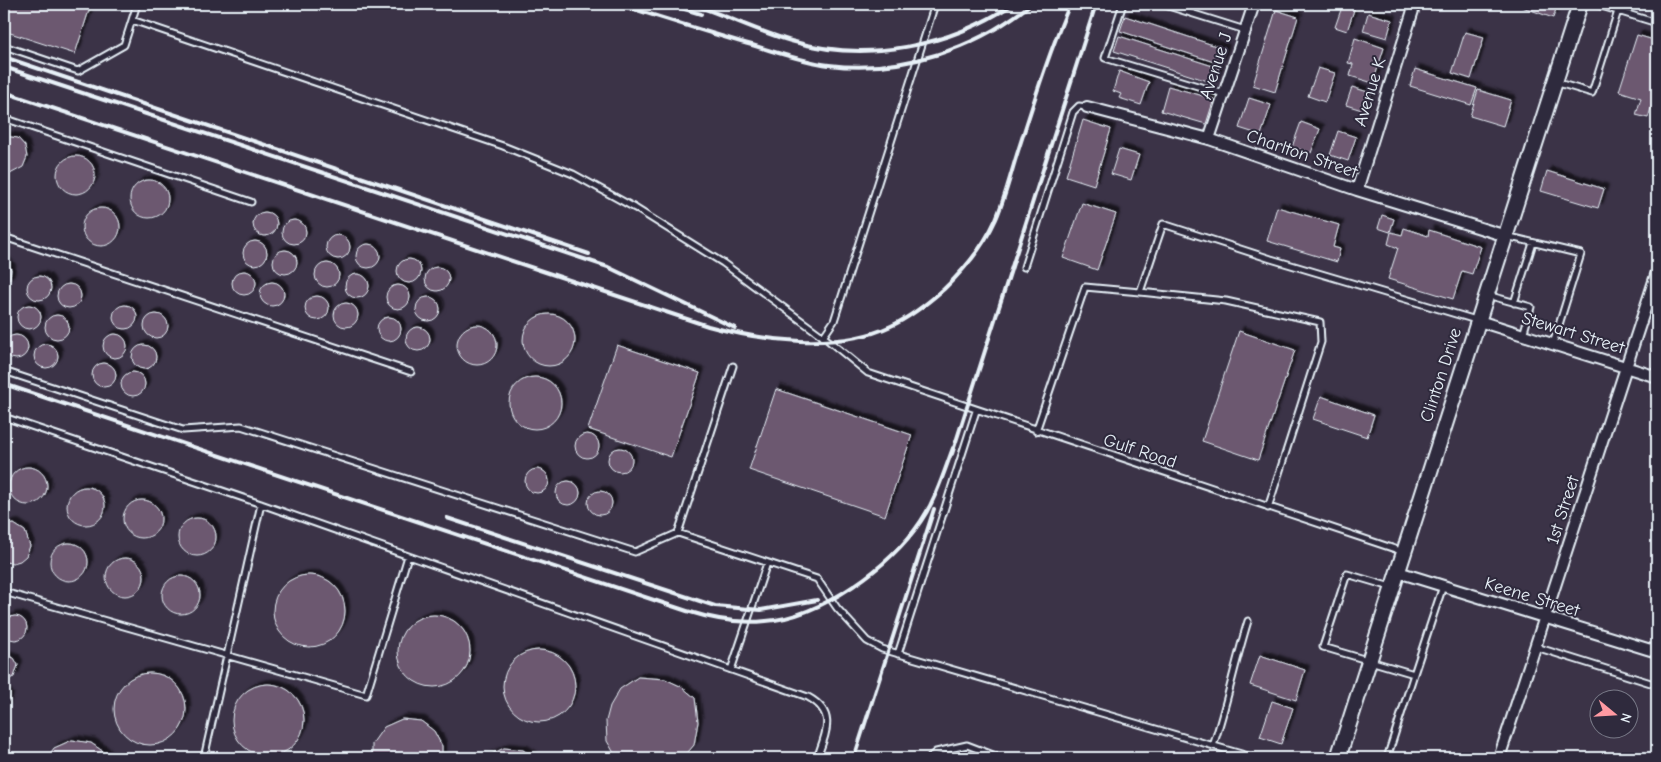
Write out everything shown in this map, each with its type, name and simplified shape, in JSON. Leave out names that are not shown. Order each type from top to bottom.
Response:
[{"type":"main road","name":"Clinton Drive","points":[[1338,758],[1580,4]]},
{"type":"street","name":"Avenue J","points":[[1209,140],[1254,4]]},
{"type":"street","name":"Avenue K","points":[[1357,190],[1415,4]]},
{"type":"street","name":"Charlton Street","points":[[1087,107],[1209,140],[1357,190],[1506,236]]},
{"type":"street","name":"1st Street","points":[[1499,758],[1657,272]]},
{"type":"street","name":"Stewart Street","points":[[1479,321],[1657,377]]},
{"type":"street","name":"Keene Street","points":[[1398,572],[1657,652]]},
{"type":"lane","points":[[4,46],[78,71],[124,45],[137,4]]},
{"type":"lane","points":[[823,337],[834,321],[935,4]]},
{"type":"lane","points":[[1123,4],[1105,58],[1224,94]]},
{"type":"lane","points":[[1162,4],[1246,30]]},
{"type":"lane","points":[[1595,4],[1657,23]]},
{"type":"lane","points":[[1555,82],[1592,93],[1618,11]]},
{"type":"lane","name":"Gulf Road","points":[[132,20],[503,146],[573,174],[635,208],[723,263],[868,373],[976,411],[1404,553]]},
{"type":"lane","points":[[1024,267],[1074,112],[1079,106],[1087,107]]},
{"type":"lane","points":[[4,118],[251,202]]},
{"type":"lane","points":[[1140,292],[1163,224],[1271,260],[1479,321]]},
{"type":"lane","points":[[1506,236],[1581,254],[1553,344]]},
{"type":"lane","points":[[4,237],[231,310],[255,321],[411,372]]},
{"type":"lane","points":[[1514,302],[1533,243]]},
{"type":"lane","points":[[1036,431],[1085,287],[1226,301],[1320,322],[1321,342],[1268,508]]},
{"type":"lane","points":[[1487,295],[1531,307],[1523,334]]},
{"type":"lane","points":[[678,533],[733,366]]},
{"type":"lane","points":[[4,371],[183,430],[241,426],[635,552],[678,533],[817,579],[837,608],[867,641],[898,654],[1255,758]]},
{"type":"lane","points":[[898,654],[976,411]]},
{"type":"lane","points":[[4,417],[261,504],[808,697],[820,706],[827,720],[817,758]]},
{"type":"lane","points":[[204,758],[261,504]]},
{"type":"lane","points":[[4,592],[366,695],[408,556]]},
{"type":"lane","points":[[731,670],[767,563]]},
{"type":"lane","points":[[1393,588],[1347,574],[1323,647],[1414,674]]},
{"type":"lane","points":[[1387,758],[1443,586]]},
{"type":"lane","points":[[1213,746],[1231,688],[1231,677],[1248,621]]},
{"type":"lane","points":[[1536,647],[1657,684]]},
{"type":"lane","points":[[929,758],[936,752],[967,745],[1001,758]]},
{"type":"building","points":[[4,4],[91,4],[75,54],[4,31]]},
{"type":"building","points":[[1343,4],[1356,4],[1347,31],[1335,27]]},
{"type":"building","points":[[1514,4],[1550,4],[1557,6],[1553,18]]},
{"type":"building","points":[[1276,10],[1298,17],[1275,92],[1253,85]]},
{"type":"building","points":[[1368,13],[1392,20],[1387,38],[1363,31]]},
{"type":"building","points":[[1125,16],[1225,49],[1220,64],[1120,31]]},
{"type":"building","points":[[1465,32],[1484,37],[1471,79],[1452,73]]},
{"type":"building","points":[[1637,35],[1657,41],[1657,102],[1653,102],[1648,118],[1636,115],[1641,98],[1619,91]]},
{"type":"building","points":[[1119,36],[1219,68],[1214,83],[1114,51]]},
{"type":"building","points":[[1355,38],[1384,48],[1373,83],[1350,76],[1353,64],[1348,63]]},
{"type":"building","points":[[1318,68],[1335,73],[1325,102],[1308,96]]},
{"type":"building","points":[[1415,69],[1477,88],[1471,105],[1410,86]]},
{"type":"building","points":[[1119,71],[1149,82],[1141,105],[1119,98],[1121,94],[1113,91]]},
{"type":"building","points":[[1168,86],[1214,99],[1206,124],[1161,111]]},
{"type":"building","points":[[1352,87],[1371,93],[1365,111],[1346,105]]},
{"type":"building","points":[[1478,90],[1511,100],[1503,126],[1470,116]]},
{"type":"building","points":[[1249,98],[1271,105],[1261,135],[1239,128]]},
{"type":"building","points":[[1083,120],[1111,129],[1094,185],[1066,176]]},
{"type":"building","points":[[1301,122],[1320,129],[1311,153],[1292,147]]},
{"type":"building","points":[[1338,131],[1356,137],[1348,161],[1330,155]]},
{"type":"building","points":[[4,136],[18,138],[25,146],[27,157],[23,167],[10,174],[4,173]]},
{"type":"building","points":[[1119,149],[1139,155],[1131,180],[1111,174]]},
{"type":"building","points":[[76,156],[90,161],[95,175],[90,189],[76,194],[62,189],[57,175],[62,161]]},
{"type":"building","points":[[1547,171],[1604,189],[1598,208],[1541,191]]},
{"type":"building","points":[[149,180],[163,185],[168,199],[163,213],[149,218],[135,213],[130,199],[135,185]]},
{"type":"building","points":[[1082,203],[1116,214],[1097,270],[1063,258]]},
{"type":"building","points":[[1277,207],[1339,225],[1333,247],[1340,249],[1337,262],[1267,241]]},
{"type":"building","points":[[101,208],[115,213],[120,227],[115,241],[101,246],[87,241],[82,227],[87,213]]},
{"type":"building","points":[[265,212],[270,213],[276,219],[276,229],[270,235],[265,236],[260,235],[254,229],[253,224],[254,219],[260,213]]},
{"type":"building","points":[[1382,215],[1394,219],[1390,232],[1378,228]]},
{"type":"building","points":[[294,220],[299,221],[305,227],[305,237],[299,243],[294,244],[289,243],[283,237],[282,232],[283,227],[289,221]]},
{"type":"building","points":[[1404,228],[1428,236],[1429,230],[1481,247],[1472,274],[1462,271],[1453,299],[1388,279],[1398,248],[1388,244],[1391,232],[1402,235]]},
{"type":"building","points":[[338,235],[343,236],[349,242],[349,252],[343,258],[338,259],[333,258],[327,252],[326,247],[327,242],[333,236]]},
{"type":"building","points":[[255,241],[260,242],[266,248],[266,258],[260,264],[255,265],[250,264],[244,258],[243,253],[244,248],[250,242]]},
{"type":"building","points":[[368,244],[373,245],[379,251],[379,261],[373,267],[368,268],[363,267],[357,261],[356,256],[357,251],[363,245]]},
{"type":"building","points":[[285,250],[290,251],[296,257],[296,267],[290,273],[285,274],[280,273],[274,267],[273,262],[274,257],[280,251]]},
{"type":"building","points":[[409,259],[414,260],[420,266],[420,276],[414,282],[409,283],[404,282],[398,276],[397,271],[398,266],[404,260]]},
{"type":"building","points":[[4,261],[11,269],[10,279],[4,284]]},
{"type":"building","points":[[327,263],[332,264],[338,270],[338,280],[332,286],[327,287],[322,286],[316,280],[315,275],[316,270],[322,264]]},
{"type":"building","points":[[437,267],[442,268],[448,274],[448,284],[442,290],[437,291],[432,290],[426,284],[425,279],[426,274],[432,268]]},
{"type":"building","points":[[244,271],[249,272],[255,278],[255,288],[249,294],[244,295],[239,294],[233,288],[232,283],[233,278],[239,272]]},
{"type":"building","points":[[357,274],[362,275],[368,281],[368,291],[362,297],[357,298],[352,297],[346,291],[345,286],[346,281],[352,275]]},
{"type":"building","points":[[39,276],[44,277],[50,283],[50,293],[44,299],[39,300],[34,299],[28,293],[27,288],[28,283],[34,277]]},
{"type":"building","points":[[272,282],[277,283],[283,289],[283,299],[277,305],[272,306],[267,305],[261,299],[260,294],[261,289],[267,283]]},
{"type":"building","points":[[69,284],[74,285],[80,291],[80,301],[74,307],[69,308],[64,307],[58,301],[57,296],[58,291],[64,285]]},
{"type":"building","points":[[398,285],[403,286],[409,292],[409,302],[403,308],[398,309],[393,308],[387,302],[386,297],[387,292],[393,286]]},
{"type":"building","points":[[317,296],[322,297],[328,303],[328,313],[322,319],[317,320],[312,319],[306,313],[305,308],[306,303],[312,297]]},
{"type":"building","points":[[428,297],[433,298],[439,304],[439,314],[433,320],[428,321],[423,320],[417,314],[416,309],[417,304],[423,298]]},
{"type":"building","points":[[346,303],[351,304],[357,310],[357,320],[351,326],[346,327],[341,326],[335,320],[334,315],[335,310],[341,304]]},
{"type":"building","points":[[29,305],[34,306],[40,312],[40,322],[34,328],[29,329],[24,328],[18,322],[17,317],[18,312],[24,306]]},
{"type":"building","points":[[125,305],[130,306],[136,312],[136,322],[130,328],[125,329],[120,328],[114,322],[113,317],[114,312],[120,306]]},
{"type":"building","points":[[156,314],[161,315],[167,321],[167,331],[161,337],[156,338],[151,337],[145,331],[144,326],[145,321],[151,315]]},
{"type":"building","points":[[549,314],[559,316],[567,322],[573,330],[575,340],[573,350],[567,358],[559,364],[549,366],[539,364],[531,358],[525,350],[523,340],[525,330],[531,322],[539,316]]},
{"type":"building","points":[[57,315],[62,316],[68,322],[68,332],[62,338],[57,339],[52,338],[46,332],[45,327],[46,322],[52,316]]},
{"type":"building","points":[[389,317],[394,318],[400,324],[400,334],[394,340],[389,341],[384,340],[378,334],[377,329],[378,324],[384,318]]},
{"type":"building","points":[[481,325],[488,328],[494,334],[497,345],[496,353],[488,362],[481,365],[473,365],[466,362],[458,353],[457,341],[460,334],[469,326]]},
{"type":"building","points":[[418,327],[423,328],[429,334],[429,344],[423,350],[418,351],[413,350],[407,344],[406,339],[407,334],[413,328]]},
{"type":"building","points":[[1239,331],[1295,350],[1258,460],[1202,441]]},
{"type":"building","points":[[115,334],[120,335],[126,341],[126,351],[120,357],[115,358],[110,357],[104,351],[103,346],[104,341],[110,335]]},
{"type":"building","points":[[16,335],[21,336],[27,342],[27,352],[21,358],[16,359],[11,358],[5,352],[4,347],[5,342],[11,336]]},
{"type":"building","points":[[46,344],[51,345],[57,351],[57,361],[51,367],[46,368],[41,367],[35,361],[34,356],[35,351],[41,345]]},
{"type":"building","points":[[144,345],[149,346],[155,352],[155,362],[149,368],[144,369],[139,368],[133,362],[132,357],[133,352],[139,346]]},
{"type":"building","points":[[617,345],[700,373],[671,457],[588,429]]},
{"type":"building","points":[[104,363],[109,364],[115,370],[115,380],[109,386],[104,387],[99,386],[93,380],[92,375],[93,370],[99,364]]},
{"type":"building","points":[[133,372],[138,373],[144,379],[144,389],[138,395],[133,396],[128,395],[122,389],[121,384],[122,379],[128,373]]},
{"type":"building","points":[[535,377],[545,379],[553,385],[559,393],[561,403],[559,413],[553,421],[545,427],[535,429],[525,427],[517,421],[511,413],[509,403],[511,393],[517,385],[525,379]]},
{"type":"building","points":[[776,389],[912,435],[885,516],[749,470]]},
{"type":"building","points":[[1321,396],[1374,415],[1367,437],[1313,419]]},
{"type":"building","points":[[587,434],[592,435],[598,441],[598,451],[592,457],[587,458],[582,457],[576,451],[575,446],[576,441],[582,435]]},
{"type":"building","points":[[620,448],[625,449],[631,455],[631,465],[625,471],[620,472],[615,471],[609,465],[608,460],[609,455],[615,449]]},
{"type":"building","points":[[28,467],[42,472],[47,486],[42,500],[28,505],[14,500],[9,486],[14,472]]},
{"type":"building","points":[[537,469],[542,470],[548,476],[548,486],[542,492],[537,493],[532,492],[526,486],[525,481],[526,476],[532,470]]},
{"type":"building","points":[[568,481],[573,482],[579,488],[579,498],[573,504],[568,505],[563,504],[557,498],[556,493],[557,488],[563,482]]},
{"type":"building","points":[[86,487],[100,492],[105,506],[100,520],[86,525],[72,520],[67,506],[72,492]]},
{"type":"building","points":[[600,491],[605,492],[611,498],[611,508],[605,514],[600,515],[595,514],[589,508],[588,503],[589,498],[595,492]]},
{"type":"building","points":[[142,500],[156,505],[161,519],[156,533],[142,538],[128,533],[123,519],[128,505]]},
{"type":"building","points":[[197,518],[211,523],[216,537],[211,551],[197,556],[183,551],[178,537],[183,523]]},
{"type":"building","points":[[14,524],[25,531],[30,546],[26,556],[20,561],[13,563],[4,562],[4,526]]},
{"type":"building","points":[[69,543],[83,548],[88,562],[83,576],[69,581],[55,576],[50,562],[55,548]]},
{"type":"building","points":[[125,558],[139,563],[144,577],[139,591],[125,596],[111,591],[106,577],[111,563]]},
{"type":"building","points":[[309,575],[329,581],[339,591],[345,611],[339,631],[329,641],[309,647],[289,641],[279,631],[273,611],[279,591],[289,581]]},
{"type":"building","points":[[181,576],[195,581],[200,595],[195,609],[181,614],[167,609],[162,595],[167,581]]},
{"type":"building","points":[[434,615],[454,621],[464,631],[470,651],[464,671],[454,681],[434,687],[414,681],[404,671],[398,651],[404,631],[414,621]]},
{"type":"building","points":[[15,616],[24,619],[27,628],[24,637],[15,640],[6,637],[3,628],[6,619]]},
{"type":"building","points":[[539,650],[559,656],[569,666],[575,686],[569,706],[559,716],[539,722],[519,716],[509,706],[503,686],[509,666],[519,656]]},
{"type":"building","points":[[4,655],[14,658],[18,665],[14,677],[4,681]]},
{"type":"building","points":[[1260,655],[1305,670],[1296,700],[1250,685]]},
{"type":"building","points":[[150,673],[170,679],[180,689],[186,709],[180,729],[170,739],[150,745],[130,739],[120,729],[114,709],[120,689],[130,679]]},
{"type":"building","points":[[638,677],[665,679],[682,687],[695,698],[698,722],[694,745],[683,758],[617,758],[607,741],[606,721],[610,706],[620,689]]},
{"type":"building","points":[[268,684],[288,690],[298,700],[304,720],[298,740],[288,750],[268,756],[248,750],[238,740],[232,720],[238,700],[248,690]]},
{"type":"building","points":[[4,691],[9,698],[4,711]]},
{"type":"building","points":[[1272,701],[1293,708],[1281,744],[1260,737]]},
{"type":"building","points":[[402,719],[421,721],[434,731],[442,746],[442,758],[372,758],[372,744],[384,727]]},
{"type":"building","points":[[72,740],[91,743],[104,752],[108,758],[47,758],[54,748]]},
{"type":"building","points":[[504,748],[523,750],[535,758],[484,758]]},
{"type":"railway","points":[[618,4],[796,58],[829,65],[856,67],[910,62],[936,55],[986,34],[1031,4]]},
{"type":"railway","points":[[668,4],[701,14]]},
{"type":"railway","points":[[691,4],[791,41],[848,51],[906,47],[934,40],[962,31],[988,19],[1013,4]]},
{"type":"railway","points":[[4,92],[708,326],[752,336],[800,341],[824,341],[848,339],[870,334],[891,326],[944,289],[973,257],[986,239],[999,211],[1042,77],[1070,4]]},
{"type":"railway","points":[[952,454],[1096,4]]},
{"type":"railway","points":[[4,57],[589,254]]},
{"type":"railway","points":[[4,67],[608,267],[735,328]]},
{"type":"railway","points":[[4,384],[687,611],[736,621],[766,621],[809,610],[853,586],[873,571],[892,555],[921,521],[935,495],[953,448]]},
{"type":"railway","points":[[854,758],[934,509]]},
{"type":"railway","points":[[447,518],[715,606],[761,610],[817,600]]}]
